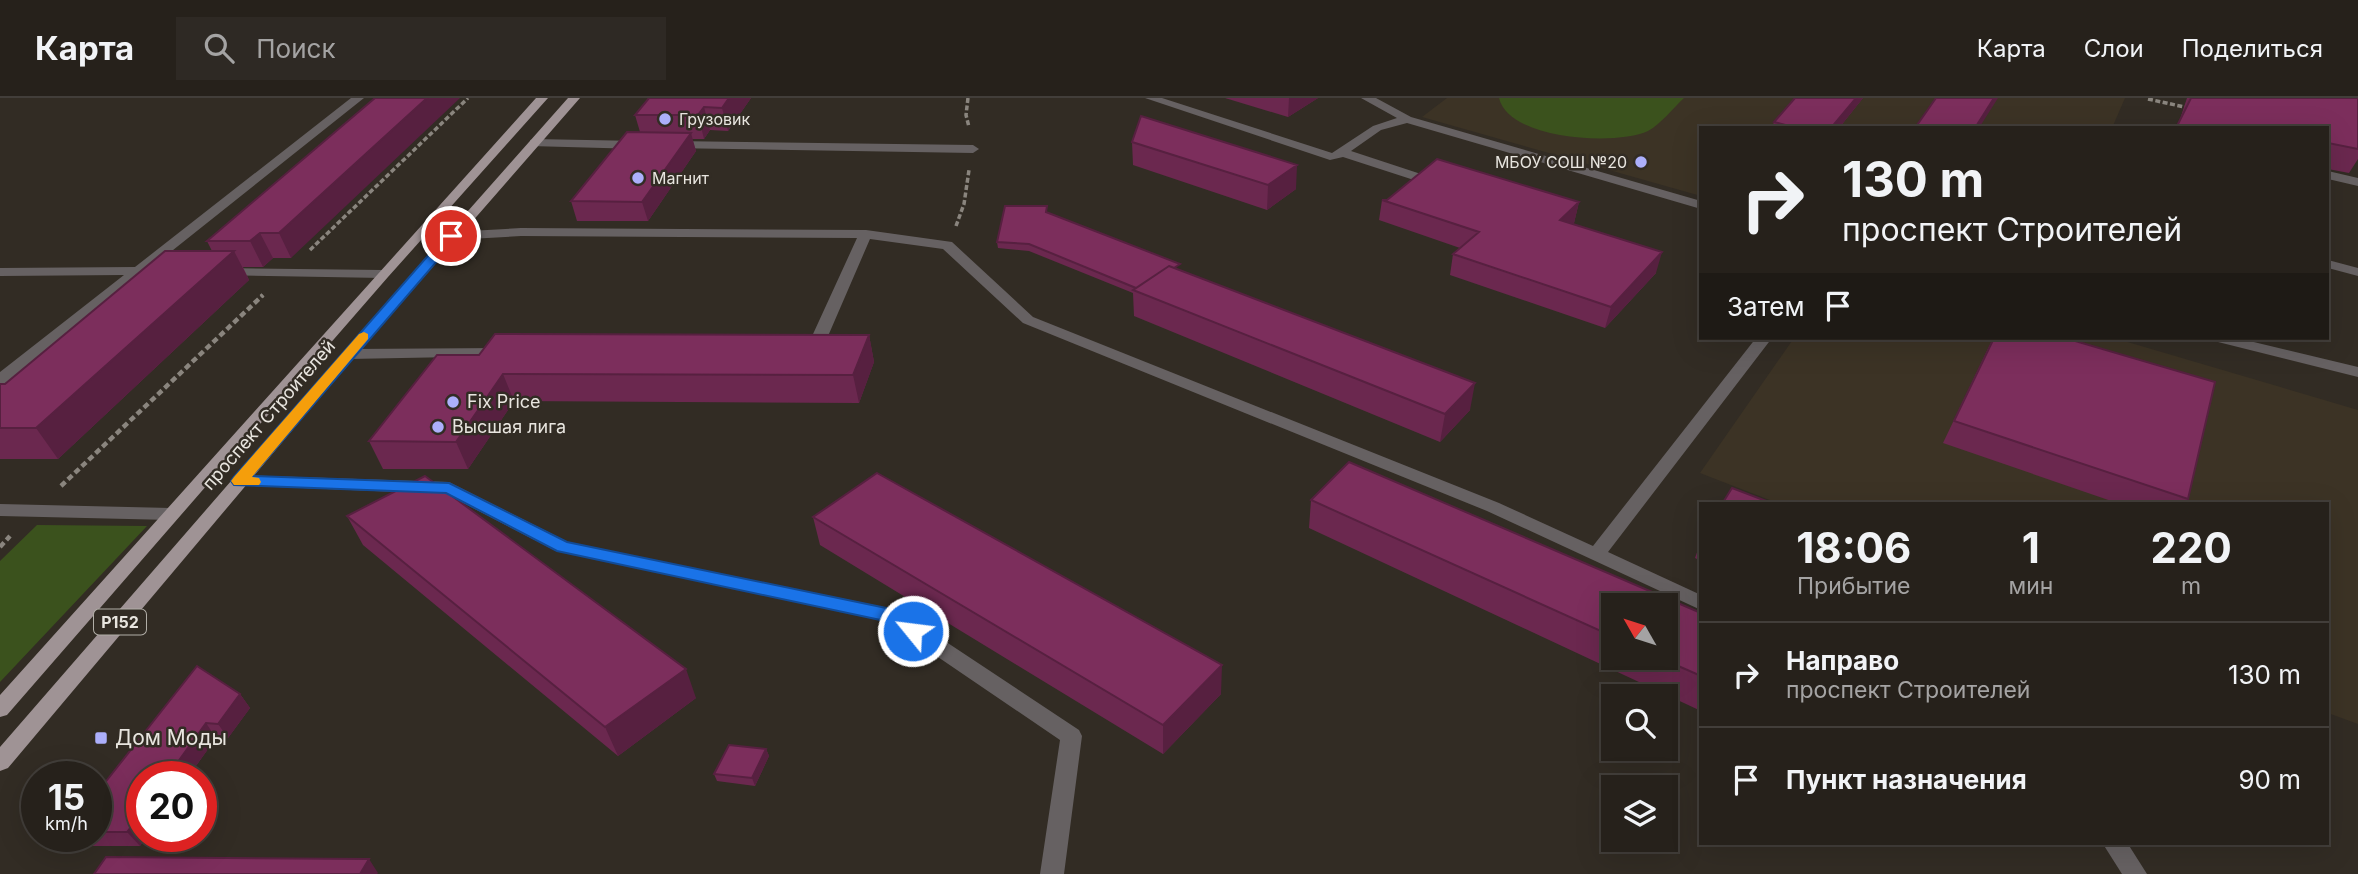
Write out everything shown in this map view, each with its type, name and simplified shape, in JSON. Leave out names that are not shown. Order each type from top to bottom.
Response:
[{"type":"main road","name":"проспект Строителей","points":[[0,709],[383,274],[542,98]]},
{"type":"main road","name":"проспект Строителей","points":[[0,762],[417,275],[574,98]]},
{"type":"main road","points":[[419,235],[451,236]]},
{"type":"main road","points":[[383,274],[417,275]]},
{"type":"lane","points":[[0,380],[358,98]]},
{"type":"lane","points":[[1151,98],[1334,157],[1377,128],[1407,119]]},
{"type":"lane","points":[[1367,98],[1407,119],[1699,204]]},
{"type":"lane","points":[[534,144],[973,149]]},
{"type":"lane","points":[[1341,152],[1426,180],[1405,197]]},
{"type":"lane","points":[[2329,175],[2358,182]]},
{"type":"lane","points":[[451,236],[521,232],[866,234],[947,246],[1028,320],[1493,508],[1699,602]]},
{"type":"lane","points":[[786,350],[814,349],[866,234]]},
{"type":"lane","points":[[2329,264],[2358,272]]},
{"type":"lane","points":[[0,272],[163,271]]},
{"type":"lane","points":[[204,272],[383,274]]},
{"type":"lane","points":[[1596,555],[1762,340]]},
{"type":"lane","points":[[2227,340],[2358,372]]},
{"type":"lane","points":[[349,354],[522,353]]},
{"type":"lane","points":[[239,481],[449,488],[562,547],[891,615],[1071,736],[1052,874]]},
{"type":"lane","points":[[0,510],[172,514]]},
{"type":"lane","points":[[2116,845],[2136,874]]},
{"type":"path","points":[[0,547],[35,510],[468,98]]},
{"type":"path","points":[[2148,99],[2199,110]]},
{"type":"shaded area","name":"МБОУ СОШ №20","points":[[1447,98],[2125,98],[2113,126],[1699,126],[1699,195],[1422,117]]},
{"type":"shaded area","points":[[1793,340],[2121,340],[2358,410],[2358,724],[2329,713],[2329,502],[1775,502],[1700,473]]},
{"type":"green space","points":[[1499,98],[1684,98],[1648,131],[1633,136],[1589,138],[1542,131],[1522,123],[1507,112]]},
{"type":"green space","points":[[37,525],[147,526],[0,682],[0,561]]},
{"type":"building","points":[[375,98],[427,98],[279,233],[260,233],[250,241],[207,241]]},
{"type":"building","points":[[649,98],[729,98],[722,108],[704,107],[698,115],[635,115]]},
{"type":"building","points":[[1795,98],[1856,98],[1833,126],[1789,126],[1774,122]]},
{"type":"building","points":[[1936,98],[1994,98],[1976,126],[1916,126]]},
{"type":"building","points":[[2191,98],[2358,98],[2358,149],[2329,143],[2329,126],[2177,126]]},
{"type":"building","points":[[1141,116],[1297,165],[1268,185],[1132,142]]},
{"type":"building","points":[[627,132],[691,133],[642,202],[571,201]]},
{"type":"building","points":[[1437,159],[1579,202],[1560,220],[1662,252],[1611,307],[1453,254],[1479,232],[1382,200],[1387,200]]},
{"type":"building","points":[[1005,206],[1047,206],[1046,212],[1180,264],[1174,268],[1169,266],[1136,288],[1029,244],[997,242]]},
{"type":"building","points":[[165,251],[234,251],[36,428],[0,428],[0,384],[5,384]]},
{"type":"building","points":[[1169,266],[1475,383],[1445,414],[1133,290]]},
{"type":"building","points":[[495,334],[869,335],[853,375],[503,374],[456,442],[369,441],[437,355],[479,355]]},
{"type":"building","points":[[1993,340],[2072,340],[2215,382],[2188,499],[1954,421]]},
{"type":"building","points":[[1349,462],[1654,593],[1601,593],[1601,631],[1311,500]]},
{"type":"building","points":[[877,473],[1222,665],[1163,725],[813,517]]},
{"type":"building","points":[[425,476],[686,669],[605,727],[347,516]]},
{"type":"building","points":[[1732,488],[1769,502],[1723,502]]},
{"type":"building","points":[[1678,603],[1699,612],[1699,675],[1678,666]]},
{"type":"building","points":[[197,666],[240,694],[218,724],[206,723],[179,761],[126,761],[126,832],[112,832],[112,774]]},
{"type":"building","points":[[729,745],[766,749],[752,778],[714,774]]},
{"type":"building","points":[[106,857],[369,859],[360,874],[94,874]]},
{"type":"slow traffic","points":[[254,482],[239,481],[364,337]]},
{"type":"place","name":"Грузовик","points":[[665,119]]},
{"type":"place","name":"МБОУ СОШ №20","points":[[1641,162]]},
{"type":"place","name":"Магнит","points":[[638,178]]},
{"type":"place","name":"Fix Price","points":[[453,402]]},
{"type":"place","name":"Высшая лига","points":[[438,427]]},
{"type":"place","name":"Дом Моды","points":[[101,738]]},
{"type":"route","points":[[451,236],[239,481],[449,488],[562,547],[891,615],[913,631]]}]
